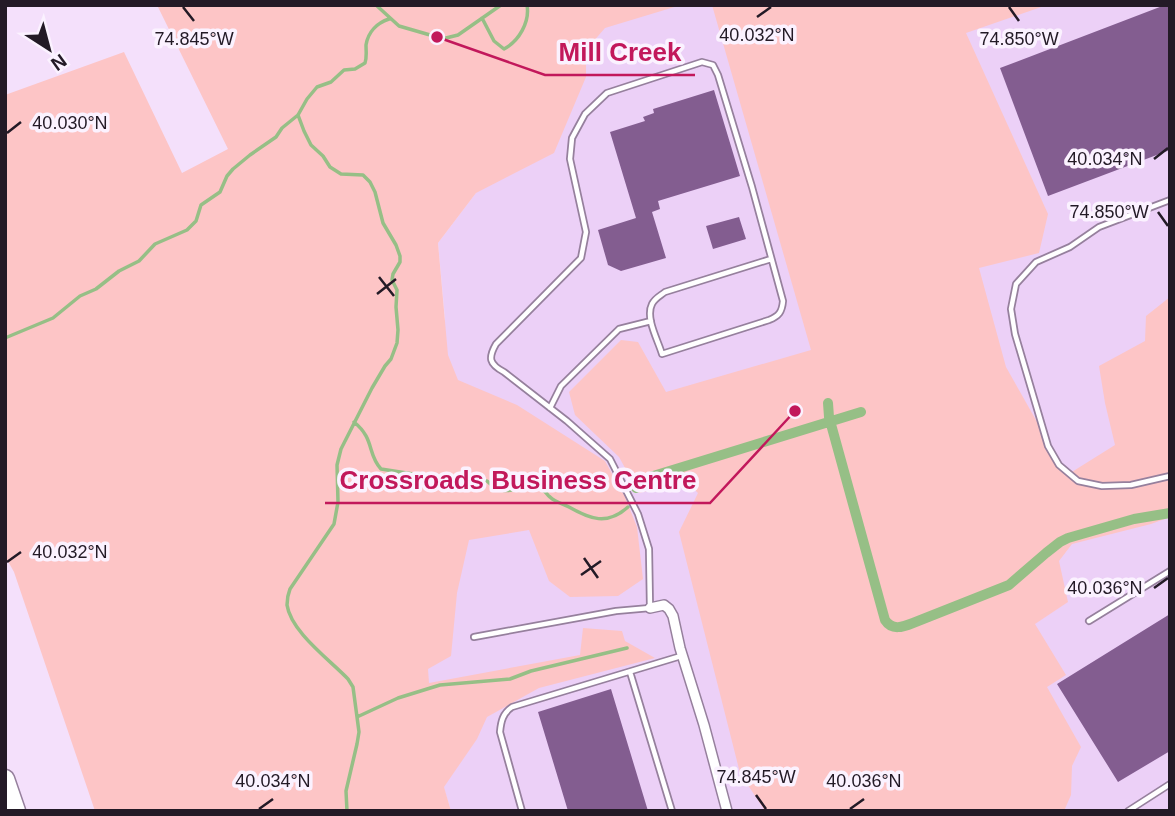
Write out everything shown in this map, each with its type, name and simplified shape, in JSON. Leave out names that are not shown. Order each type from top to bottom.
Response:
[{"type":"highway","points":[[5,779],[16,811]]},
{"type":"street","points":[[650,608],[664,604],[673,616],[727,811]]},
{"type":"lane","points":[[474,637],[616,611],[650,608],[649,549],[638,514],[610,459],[491,361],[491,353],[496,344],[581,258],[586,232],[570,159],[572,138],[585,114],[607,93],[702,62],[713,65],[718,75],[749,175],[783,301],[783,310],[777,317],[662,354],[651,321],[650,309],[653,302],[665,292],[771,259]]},
{"type":"lane","points":[[1170,200],[1100,227],[1070,247],[1036,262],[1016,284],[1011,309],[1015,334],[1048,446],[1059,465],[1078,481],[1102,486],[1130,485],[1170,476]]},
{"type":"lane","points":[[550,408],[561,386],[619,329],[651,321]]},
{"type":"lane","points":[[1089,621],[1170,571]]},
{"type":"lane","points":[[522,811],[500,732],[500,723],[512,707],[682,655]]},
{"type":"lane","points":[[630,672],[673,811]]},
{"type":"lane","points":[[1128,811],[1170,784]]},
{"type":"shaded area","points":[[157,5],[681,5],[605,28],[586,50],[586,77],[554,153],[476,193],[438,243],[448,355],[458,380],[517,405],[605,461],[625,497],[637,527],[643,579],[618,596],[570,597],[549,581],[529,530],[469,540],[457,593],[451,656],[428,669],[429,683],[580,655],[583,628],[622,631],[625,641],[655,658],[539,688],[487,717],[477,739],[444,787],[451,811],[95,811],[14,572],[5,556],[5,95],[124,52],[182,173],[228,149]]},
{"type":"shaded area","points":[[587,5],[1170,5],[1170,811],[451,811],[419,706],[445,318],[438,243],[510,148]]},
{"type":"shaded area","points":[[712,5],[1047,5],[966,33],[1048,214],[1039,253],[979,268],[1006,367],[1067,475],[1115,445],[1099,366],[1145,341],[1146,316],[1170,297],[1170,517],[1072,544],[1059,561],[1068,602],[1035,624],[1066,675],[1047,687],[1081,747],[1072,766],[1071,795],[1064,811],[765,811],[740,773],[679,532],[698,493],[686,481],[639,493],[619,457],[575,415],[569,392],[621,340],[638,342],[666,392],[811,350]]},
{"type":"building","points":[[1170,5],[1170,150],[1048,196],[1000,68]]},
{"type":"building","points":[[714,90],[740,176],[658,201],[660,209],[652,212],[666,258],[621,271],[608,265],[598,230],[636,218],[610,132],[645,121],[643,117],[654,113],[653,109]]},
{"type":"building","points":[[739,217],[746,239],[713,249],[706,226]]},
{"type":"building","points":[[1170,614],[1170,751],[1118,782],[1057,684]]},
{"type":"building","points":[[611,689],[648,811],[568,811],[538,712]]},
{"type":"waterway","points":[[376,5],[399,26],[446,38],[458,35],[501,5]]},
{"type":"waterway","points":[[482,18],[494,41],[504,49],[522,30],[527,18],[527,5]]},
{"type":"waterway","points":[[5,338],[53,318],[80,296],[96,289],[119,271],[139,261],[155,244],[187,230],[196,221],[201,205],[220,192],[233,169],[276,137],[282,128],[298,115],[317,87],[331,82],[344,70],[355,69],[365,63],[366,45],[371,32],[389,19]]},
{"type":"waterway","points":[[298,115],[311,145],[330,167],[341,174],[363,175],[370,182],[383,223],[400,256],[392,280],[397,290],[397,343],[391,359],[372,388],[341,449],[337,465],[338,502],[334,524],[290,589],[287,601],[290,615],[303,635],[353,687],[359,732],[346,791],[347,811]]},
{"type":"waterway","points":[[828,403],[829,417],[885,620],[894,627],[902,627],[1009,585],[1068,538],[1134,519],[1170,513]]},
{"type":"waterway","points":[[636,488],[650,477],[861,412]]},
{"type":"waterway","points":[[354,422],[365,434],[381,469],[445,479],[487,481],[495,487],[509,491],[534,487],[544,491],[557,502],[598,519],[613,517],[628,507]]},
{"type":"waterway","points":[[357,717],[398,698],[440,685],[510,679],[531,671],[627,648]]},
{"type":"place","name":"Mill Creek","points":[[437,37]]},
{"type":"place","name":"Crossroads Business Centre","points":[[795,411]]}]
